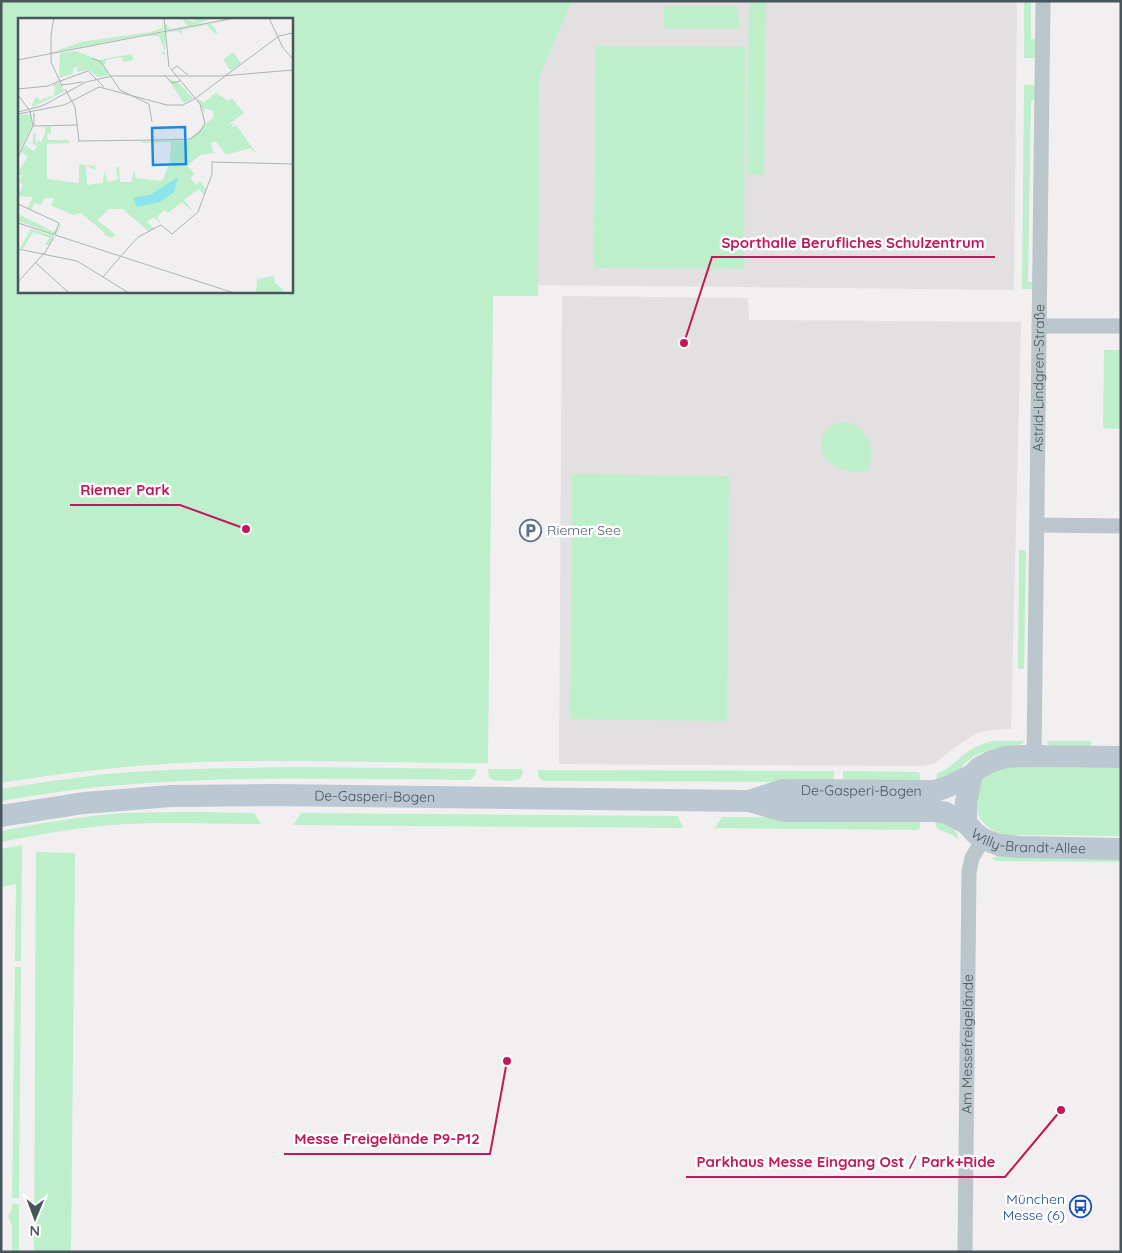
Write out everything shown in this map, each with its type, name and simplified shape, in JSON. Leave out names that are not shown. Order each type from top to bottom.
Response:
[{"type":"main road","points":[[972,775],[979,768],[992,761],[1006,758],[1034,756],[1121,757]]},
{"type":"main road","name":"De-Gasperi-Bogen","points":[[749,801],[783,790],[933,791],[948,787],[972,775]]},
{"type":"main road","name":"Willy-Brandt-Allee","points":[[972,775],[966,802],[966,823],[983,840],[999,845],[1019,847],[1121,849]]},
{"type":"main road","name":"De-Gasperi-Bogen","points":[[1,816],[84,803],[171,796],[274,795],[749,801],[784,811],[937,812],[946,813],[966,823]]},
{"type":"street","name":"Astrid-Lindgren-Straße","points":[[1034,756],[1042,1]]},
{"type":"street","points":[[1038,326],[1121,326]]},
{"type":"street","points":[[1037,525],[1121,526]]},
{"type":"street","name":"Am Messefreigelände","points":[[965,1252],[969,872],[972,858],[983,840]]},
{"type":"shaded area","points":[[572,1],[1017,1],[1014,290],[538,285],[539,78]]},
{"type":"shaded area","points":[[562,296],[748,298],[749,320],[1021,322],[1011,729],[977,733],[934,764],[921,766],[559,764]]},
{"type":"green space","points":[[1,1],[572,1],[539,78],[538,296],[493,296],[488,763],[200,762],[100,769],[1,783]]},
{"type":"green space","points":[[749,1],[766,1],[764,175],[747,175]]},
{"type":"green space","points":[[1024,1],[1031,1],[1031,39],[1036,39],[1035,58],[1024,58]]},
{"type":"green space","points":[[664,6],[738,6],[739,29],[664,29]]},
{"type":"green space","points":[[595,46],[745,47],[744,269],[594,268]]},
{"type":"green space","points":[[1024,85],[1035,85],[1035,100],[1031,100],[1028,282],[1034,282],[1033,289],[1022,289]]},
{"type":"green space","points":[[1104,350],[1121,350],[1121,429],[1103,428]]},
{"type":"green space","points":[[842,422],[858,427],[867,438],[871,453],[869,470],[854,472],[841,469],[830,463],[824,455],[821,443],[823,437],[830,427]]},
{"type":"green space","points":[[572,474],[729,476],[727,721],[570,719]]},
{"type":"green space","points":[[1019,550],[1026,550],[1024,669],[1018,669]]},
{"type":"green space","points":[[992,741],[1025,741],[1018,747],[989,750],[974,756],[955,774],[936,783],[937,773],[949,767],[972,749]]},
{"type":"green space","points":[[1046,741],[1091,741],[1091,748],[1052,746]]},
{"type":"green space","points":[[302,767],[476,769],[476,773],[469,780],[200,780],[96,787],[1,801],[1,789],[107,774],[180,769]]},
{"type":"green space","points":[[1010,767],[1121,768],[1121,836],[1003,835],[991,829],[982,820],[977,810],[977,793],[983,780],[991,774]]},
{"type":"green space","points":[[488,769],[522,769],[522,776],[516,780],[493,780],[489,775]]},
{"type":"green space","points":[[538,770],[834,771],[834,782],[544,781],[539,777]]},
{"type":"green space","points":[[843,771],[918,772],[920,774],[920,784],[843,783]]},
{"type":"green space","points":[[124,813],[254,813],[261,824],[160,823],[111,825],[1,842],[1,831],[62,820]]},
{"type":"green space","points":[[301,813],[678,816],[683,828],[293,825]]},
{"type":"green space","points":[[722,817],[920,818],[920,828],[917,830],[715,828]]},
{"type":"green space","points":[[935,818],[953,828],[959,840],[938,828]]},
{"type":"green space","points":[[22,845],[21,961],[15,961],[16,884],[1,887],[1,849]]},
{"type":"green space","points":[[36,852],[75,853],[71,1252],[34,1252]]},
{"type":"green space","points":[[999,855],[1121,856],[1121,862],[996,861],[992,859]]},
{"type":"green space","points":[[15,967],[21,967],[19,1198],[12,1198]]},
{"type":"green space","points":[[12,1204],[19,1204],[19,1252],[12,1252],[12,1226],[8,1216],[12,1209]]},
{"type":"place","name":"Sporthalle Berufliches Schulzentrum","points":[[684,343]]},
{"type":"place","name":"Riemer Park","points":[[246,529]]},
{"type":"place","name":"Riemer See","points":[[531,530]]},
{"type":"place","name":"Messe Freigelände P9-P12","points":[[507,1061]]},
{"type":"place","name":"Parkhaus Messe Eingang Ost / Park+Ride","points":[[1061,1110]]},
{"type":"place","name":"München Messe (6)","points":[[1081,1207]]}]
